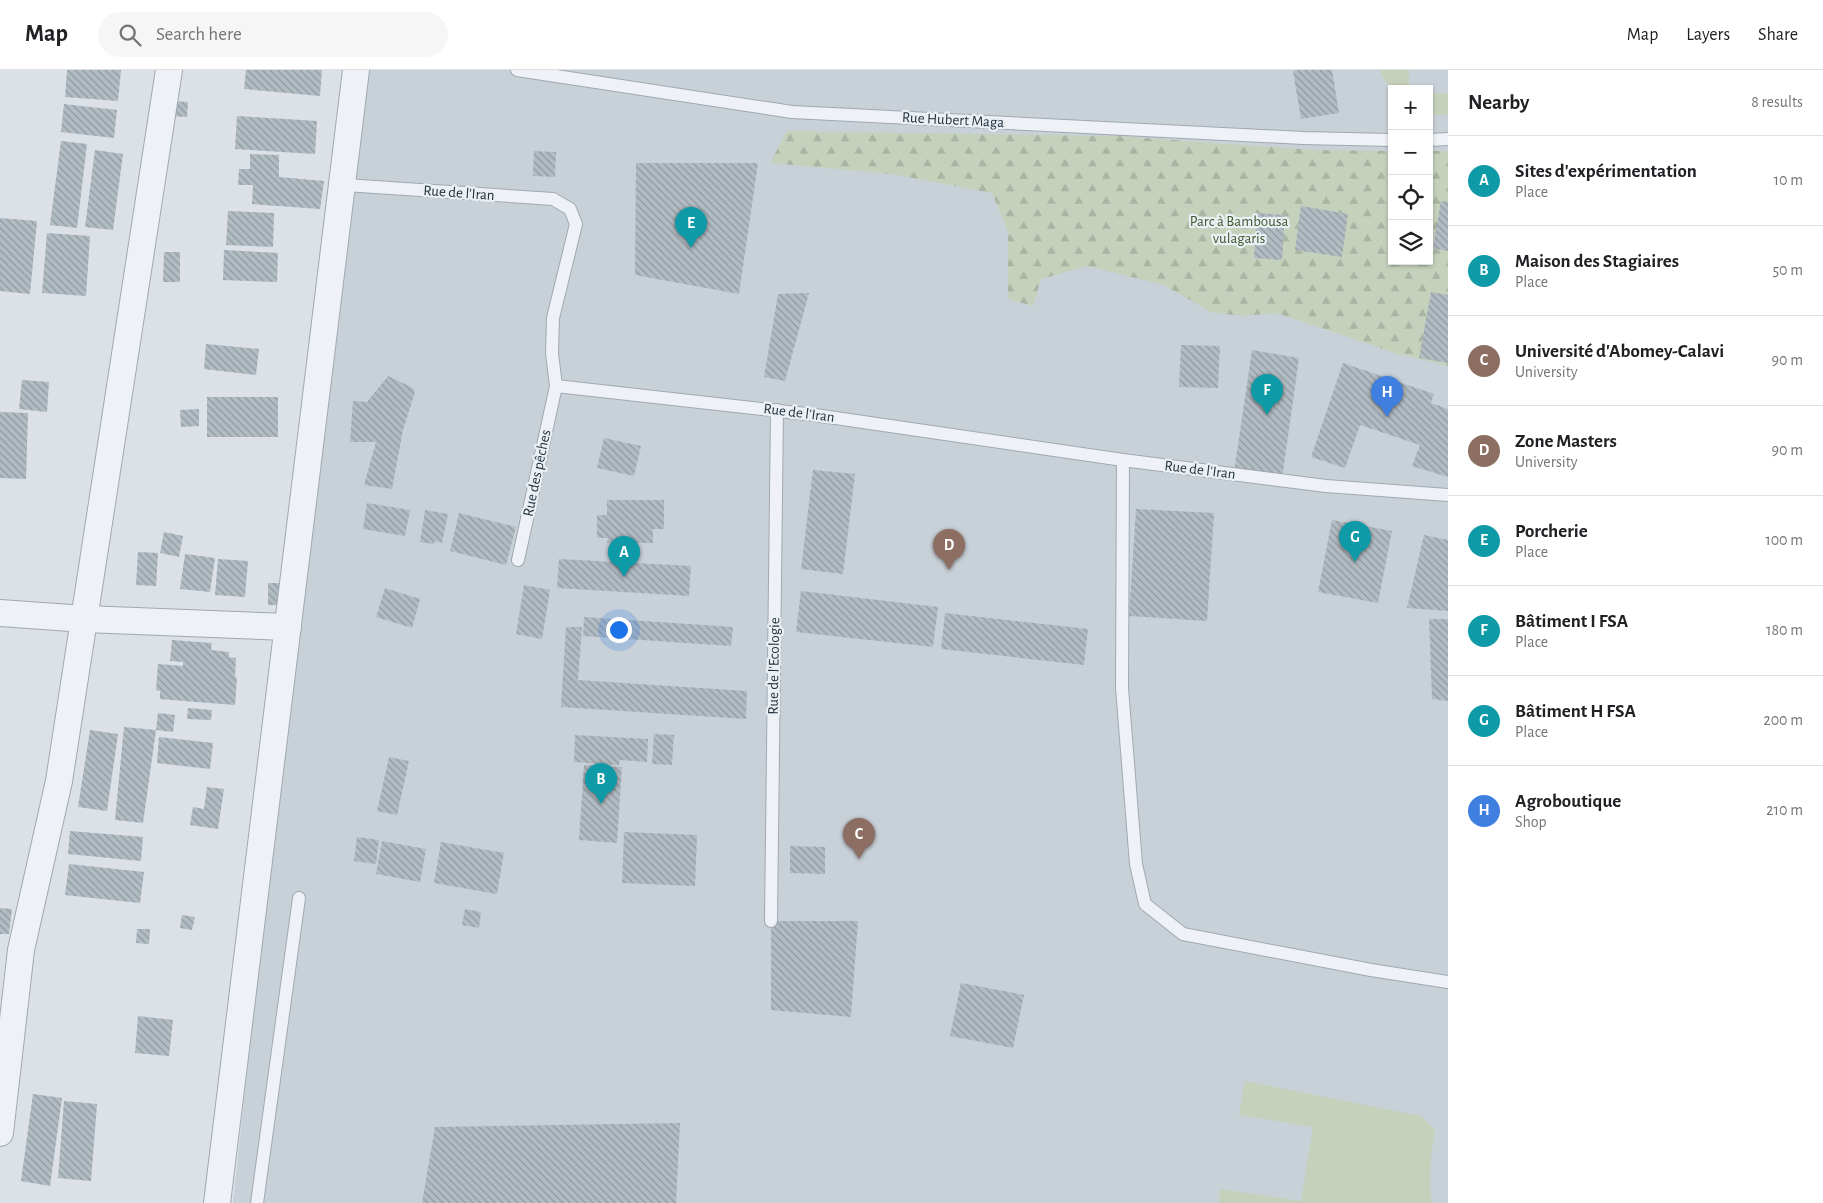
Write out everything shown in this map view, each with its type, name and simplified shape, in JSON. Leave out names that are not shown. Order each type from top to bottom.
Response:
[{"type":"street","points":[[0,1133],[10,949],[59,781],[169,70]]},
{"type":"street","points":[[217,1203],[356,70]]},
{"type":"street","points":[[0,613],[85,619],[288,627]]},
{"type":"lane","name":"Rue Hubert Maga","points":[[517,70],[792,112],[1303,138],[1388,140]]},
{"type":"lane","points":[[1433,140],[1448,139]]},
{"type":"lane","name":"Rue de l'Iran","points":[[345,185],[553,199],[570,208],[576,224],[553,318],[552,353],[556,386],[777,410],[1123,460],[1326,486],[1448,496]]},
{"type":"lane","name":"Rue des pêches","points":[[518,560],[556,386]]},
{"type":"lane","name":"Rue de l'Ecologie","points":[[771,921],[777,410]]},
{"type":"lane","points":[[1123,460],[1122,688],[1136,864],[1145,904],[1183,934],[1371,970],[1448,982]]},
{"type":"lane","points":[[257,1203],[299,898]]},
{"type":"shaded area","points":[[360,70],[1448,70],[1448,1203],[233,1203],[301,561]]},
{"type":"green space","points":[[1379,70],[1409,70],[1409,85],[1388,85]]},
{"type":"green space","points":[[1433,92],[1448,94],[1448,115],[1433,115]]},
{"type":"green space","name":"Parc à Bambousa vulagaris","points":[[787,131],[1117,136],[1316,150],[1388,151],[1388,265],[1433,265],[1433,151],[1448,151],[1448,366],[1398,354],[1277,313],[1241,316],[1211,312],[1164,285],[1087,266],[1041,279],[1033,306],[1008,299],[1008,231],[992,193],[892,174],[770,163]]},
{"type":"green space","points":[[1245,1081],[1421,1116],[1435,1130],[1430,1166],[1432,1203],[1219,1203],[1220,1189],[1301,1201],[1313,1127],[1239,1115]]},
{"type":"building","points":[[67,70],[121,70],[118,101],[65,97]]},
{"type":"building","points":[[246,70],[322,70],[320,96],[244,89]]},
{"type":"building","points":[[1332,70],[1339,113],[1301,119],[1293,71]]},
{"type":"building","points":[[172,101],[188,102],[187,117],[171,116]]},
{"type":"building","points":[[64,104],[117,110],[114,138],[61,132]]},
{"type":"building","points":[[237,116],[317,121],[315,154],[235,149]]},
{"type":"building","points":[[61,141],[87,144],[77,228],[50,225]]},
{"type":"building","points":[[95,150],[123,154],[113,230],[85,227]]},
{"type":"building","points":[[534,151],[556,152],[555,177],[533,176]]},
{"type":"building","points":[[250,154],[279,155],[279,177],[324,181],[320,209],[252,204],[253,185],[238,185],[239,169],[250,169]]},
{"type":"building","points":[[636,163],[758,163],[739,294],[635,275]]},
{"type":"building","points":[[1441,201],[1448,202],[1448,251],[1433,248]]},
{"type":"building","points":[[1301,206],[1348,214],[1342,257],[1295,250]]},
{"type":"building","points":[[228,211],[274,213],[273,247],[226,245]]},
{"type":"building","points":[[1257,213],[1285,215],[1282,260],[1254,258]]},
{"type":"building","points":[[0,218],[37,221],[30,294],[0,291]]},
{"type":"building","points":[[47,233],[90,236],[86,296],[42,293]]},
{"type":"building","points":[[224,250],[278,253],[277,282],[223,280]]},
{"type":"building","points":[[164,252],[180,252],[180,282],[163,282]]},
{"type":"building","points":[[1431,292],[1448,295],[1448,363],[1419,358]]},
{"type":"building","points":[[809,293],[785,381],[764,377],[778,294]]},
{"type":"building","points":[[206,344],[259,349],[256,375],[204,369]]},
{"type":"building","points":[[1181,345],[1220,346],[1218,388],[1179,387]]},
{"type":"building","points":[[1252,350],[1299,358],[1282,479],[1234,472]]},
{"type":"building","points":[[1343,363],[1434,394],[1431,403],[1448,409],[1448,477],[1412,466],[1420,445],[1360,425],[1345,468],[1311,457]]},
{"type":"building","points":[[388,376],[413,388],[415,392],[403,430],[392,489],[364,485],[376,442],[350,442],[353,401],[367,402]]},
{"type":"building","points":[[22,380],[49,382],[47,412],[19,409]]},
{"type":"building","points":[[207,397],[278,397],[278,437],[207,437]]},
{"type":"building","points":[[199,409],[199,426],[181,427],[180,410]]},
{"type":"building","points":[[0,412],[28,413],[26,479],[0,478]]},
{"type":"building","points":[[604,438],[641,446],[634,476],[597,468]]},
{"type":"building","points":[[813,470],[855,474],[843,574],[801,569]]},
{"type":"building","points":[[607,500],[664,500],[664,529],[653,529],[653,543],[607,543],[608,538],[597,538],[597,515],[607,515]]},
{"type":"building","points":[[367,503],[410,510],[405,536],[363,529]]},
{"type":"building","points":[[1136,509],[1214,513],[1207,621],[1129,616]]},
{"type":"building","points":[[425,510],[448,514],[442,543],[435,541],[434,544],[420,542]]},
{"type":"building","points":[[459,513],[516,527],[506,565],[450,551]]},
{"type":"building","points":[[1332,520],[1392,531],[1378,603],[1318,592]]},
{"type":"building","points":[[164,532],[183,536],[179,557],[160,553]]},
{"type":"building","points":[[1424,535],[1448,540],[1448,611],[1407,608]]},
{"type":"building","points":[[138,552],[158,553],[156,586],[136,585]]},
{"type":"building","points":[[185,554],[215,558],[210,592],[180,589]]},
{"type":"building","points":[[218,559],[248,561],[245,597],[215,595]]},
{"type":"building","points":[[559,559],[691,566],[689,596],[557,588]]},
{"type":"building","points":[[268,583],[284,583],[284,605],[268,605]]},
{"type":"building","points":[[524,585],[550,590],[542,639],[516,634]]},
{"type":"building","points":[[385,588],[420,599],[412,628],[376,617]]},
{"type":"building","points":[[801,591],[938,607],[933,647],[796,632]]},
{"type":"building","points":[[945,613],[1088,629],[1084,665],[941,649]]},
{"type":"building","points":[[584,617],[733,627],[731,646],[583,636]]},
{"type":"building","points":[[1429,619],[1448,619],[1448,701],[1432,699]]},
{"type":"building","points":[[566,627],[582,627],[578,680],[747,691],[746,719],[561,707]]},
{"type":"building","points":[[172,640],[212,643],[211,650],[229,652],[229,657],[236,658],[235,705],[160,699],[160,691],[156,690],[158,664],[183,666],[183,662],[170,661]]},
{"type":"building","points":[[188,708],[212,710],[211,720],[187,719]]},
{"type":"building","points":[[158,713],[175,715],[173,732],[156,730]]},
{"type":"building","points":[[124,727],[156,730],[143,823],[115,820]]},
{"type":"building","points":[[90,730],[118,734],[107,811],[78,807]]},
{"type":"building","points":[[654,734],[674,735],[672,765],[652,764]]},
{"type":"building","points":[[575,735],[648,739],[647,762],[620,760],[619,765],[574,762]]},
{"type":"building","points":[[159,737],[213,743],[210,769],[157,763]]},
{"type":"building","points":[[389,757],[409,761],[397,815],[377,811]]},
{"type":"building","points":[[584,765],[622,767],[617,843],[579,840]]},
{"type":"building","points":[[207,787],[224,789],[218,829],[190,825],[193,807],[204,809]]},
{"type":"building","points":[[70,831],[143,837],[141,861],[68,854]]},
{"type":"building","points":[[624,832],[697,835],[695,886],[622,883]]},
{"type":"building","points":[[357,837],[379,840],[376,864],[354,861]]},
{"type":"building","points":[[382,841],[426,849],[420,882],[376,874]]},
{"type":"building","points":[[441,842],[504,853],[497,894],[434,883]]},
{"type":"building","points":[[790,846],[825,847],[825,874],[790,873]]},
{"type":"building","points":[[69,864],[144,872],[140,903],[65,895]]},
{"type":"building","points":[[0,908],[12,909],[9,934],[0,934]]},
{"type":"building","points":[[465,909],[481,912],[479,928],[462,925]]},
{"type":"building","points":[[182,915],[195,917],[192,930],[180,928]]},
{"type":"building","points":[[771,921],[858,921],[851,1017],[771,1010]]},
{"type":"building","points":[[137,929],[150,929],[149,944],[136,943]]},
{"type":"building","points":[[961,983],[1024,995],[1013,1048],[950,1036]]},
{"type":"building","points":[[138,1016],[173,1020],[169,1056],[135,1053]]},
{"type":"building","points":[[33,1094],[62,1098],[50,1186],[21,1181]]},
{"type":"building","points":[[64,1101],[97,1104],[91,1181],[58,1178]]},
{"type":"building","points":[[680,1123],[676,1203],[422,1203],[435,1127]]},
{"type":"place","name":"Porcherie","points":[[691,248]]},
{"type":"place","name":"Bâtiment I FSA","points":[[1267,415]]},
{"type":"place","name":"Agroboutique","points":[[1387,417]]},
{"type":"place","name":"Bâtiment H FSA","points":[[1355,562]]},
{"type":"place","name":"Zone Masters","points":[[949,570]]},
{"type":"place","name":"Sites d'expérimentation","points":[[624,577]]},
{"type":"place","name":"Maison des Stagiaires","points":[[601,804]]},
{"type":"place","name":"Université d'Abomey-Calavi","points":[[859,859]]}]
